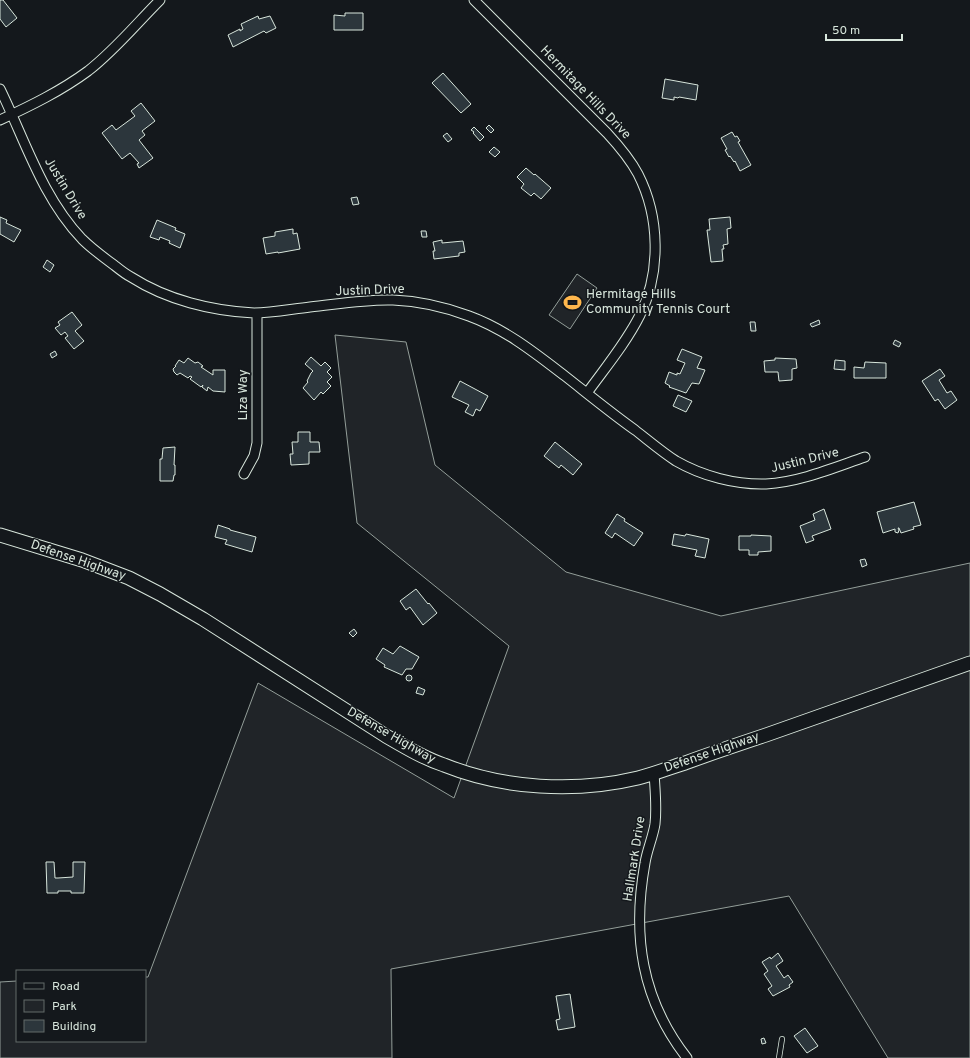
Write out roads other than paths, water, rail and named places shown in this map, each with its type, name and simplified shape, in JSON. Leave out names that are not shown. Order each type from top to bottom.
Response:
[{"type":"main road","name":"Defense Highway","points":[[0,535],[82,560],[128,578],[203,618],[386,736],[443,765],[493,780],[542,786],[577,786],[602,784],[638,778],[970,663]]},
{"type":"street","points":[[0,120],[61,89],[88,71],[121,42],[160,0]]},
{"type":"street","name":"Hermitage Hills Drive","points":[[474,0],[608,132],[638,175],[650,205],[654,225],[655,256],[653,276],[647,299],[630,333],[587,393]]},
{"type":"street","name":"Justin Drive","points":[[0,89],[44,184],[56,204],[77,233],[94,250],[130,277],[158,292],[184,301],[212,308],[256,313],[386,300],[419,303],[471,316],[513,337],[678,462],[723,480],[765,484],[785,482],[818,473],[865,457]]},
{"type":"street","name":"Liza Way","points":[[244,474],[254,456],[257,443],[256,313]]},
{"type":"street","name":"Hallmark Drive","points":[[654,773],[656,806],[655,826],[645,862],[640,898],[639,925],[641,952],[647,979],[660,1015],[670,1035],[687,1058]]},
{"type":"lane","points":[[780,1058],[782,1039]]},
{"type":"place","name":"Hermitage Hills Community Tennis Court","points":[[573,302]]}]
